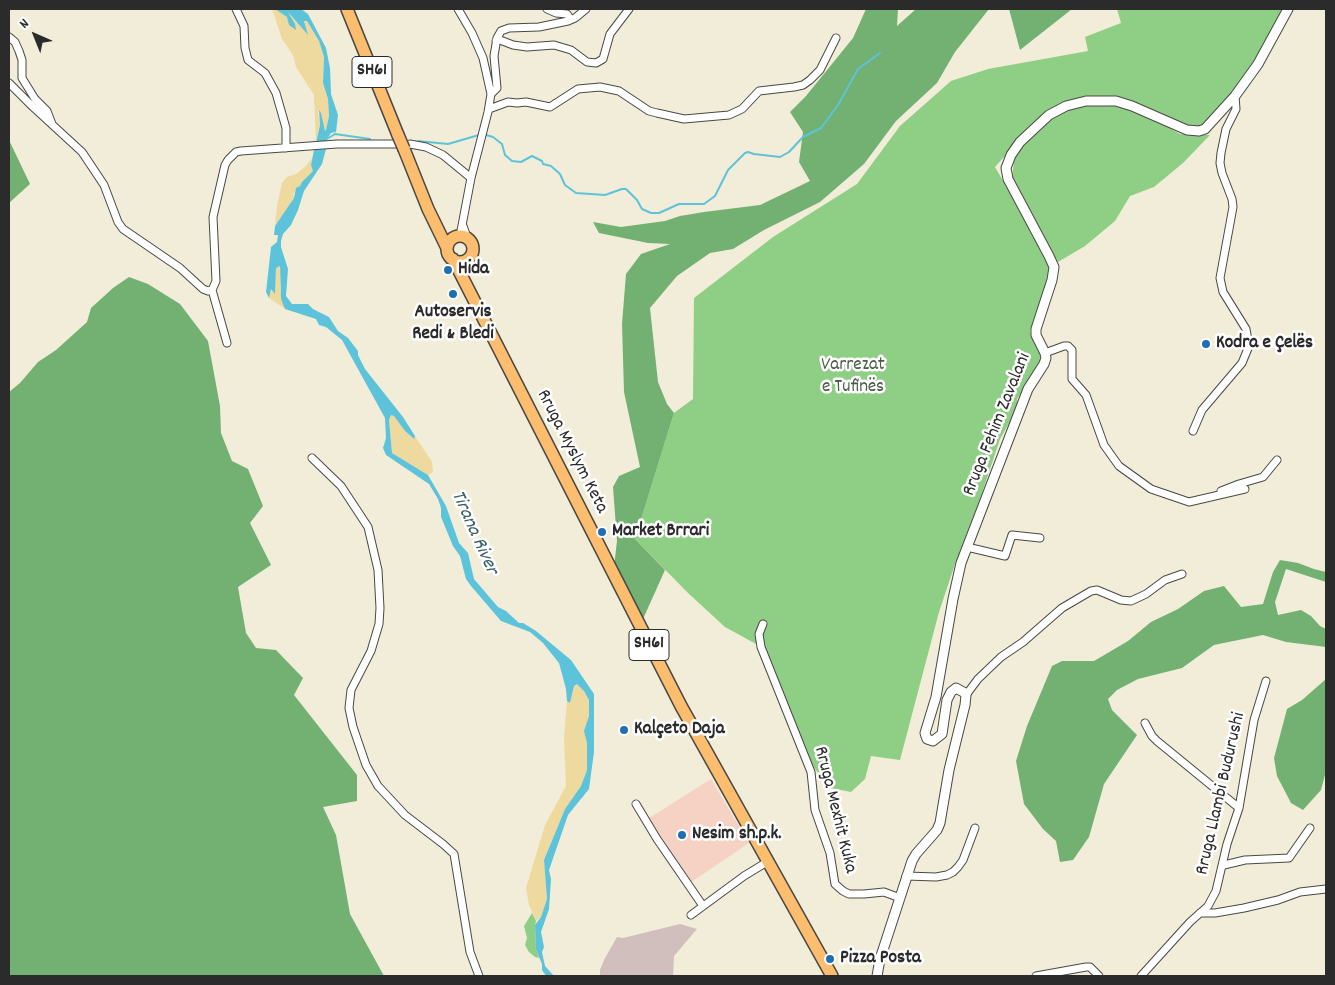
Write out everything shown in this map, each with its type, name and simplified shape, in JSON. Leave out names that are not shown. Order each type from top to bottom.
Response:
[{"type":"main road","name":"SH61","points":[[347,9],[428,209],[452,259]]},
{"type":"main road","name":"SH61","points":[[428,209],[443,227],[462,237]]},
{"type":"main road","points":[[447,248],[451,240],[462,237],[472,249],[464,269],[463,278]]},
{"type":"main road","points":[[452,259],[459,261],[468,258]]},
{"type":"main road","name":"Rruga Myslym Keta","points":[[452,259],[681,706],[832,976]]},
{"type":"street","points":[[236,9],[244,26],[245,48],[248,60],[265,74],[276,92],[286,128],[286,148]]},
{"type":"street","points":[[458,9],[478,46],[488,77],[491,94],[471,178],[462,223],[462,237]]},
{"type":"street","points":[[547,9],[556,13],[567,14],[569,17],[568,21]]},
{"type":"street","points":[[491,94],[497,88],[494,56],[498,34],[505,29],[539,27],[568,21],[586,9]]},
{"type":"street","points":[[496,41],[500,40],[513,45],[527,47],[554,45],[571,50],[587,62],[596,63],[603,59],[610,34],[629,9]]},
{"type":"street","name":"Rruga Fehim Zavalani","points":[[966,695],[959,689],[954,689],[951,692],[947,700],[942,734],[933,741],[927,739],[925,736],[926,729],[936,697],[956,580],[1028,389],[1044,364],[1045,353],[1038,340],[1036,329],[1052,280],[1054,267],[1008,179],[1006,168],[1011,155],[1034,128],[1049,115],[1066,106],[1086,101],[1107,100],[1124,103],[1187,130],[1200,131],[1210,125],[1236,96],[1258,64],[1288,9]]},
{"type":"street","points":[[9,37],[15,42],[22,60],[22,78],[35,98],[47,111],[52,124]]},
{"type":"street","points":[[488,111],[508,102],[517,104],[526,102],[550,107],[578,89],[596,87],[619,92],[649,111],[664,115],[684,119],[729,115],[742,109],[759,90],[794,87],[803,85],[810,80],[820,70],[836,38]]},
{"type":"street","points":[[9,83],[82,152],[91,163],[104,185],[118,222],[123,229],[180,268],[203,289],[212,290]]},
{"type":"street","points":[[1193,431],[1202,410],[1242,363],[1249,346],[1249,337],[1246,329],[1223,292],[1220,278],[1233,207],[1220,163],[1226,129],[1236,109],[1236,96]]},
{"type":"street","points":[[227,343],[212,290],[216,281],[213,217],[225,165],[231,155],[241,151],[337,144],[402,143],[434,150],[443,154],[471,178]]},
{"type":"street","points":[[1045,353],[1064,346],[1068,346],[1072,350],[1072,378],[1086,395],[1104,445],[1119,466],[1154,492],[1185,502],[1198,501],[1245,489]]},
{"type":"street","points":[[312,458],[340,486],[362,517],[368,527],[373,546],[380,591],[379,624],[371,652],[351,690],[349,700],[351,718],[366,765],[378,786],[405,815],[454,854],[470,952],[479,976]]},
{"type":"street","points":[[1198,501],[1239,484],[1263,478],[1277,460]]},
{"type":"street","points":[[967,547],[1005,556],[1012,535],[1040,538]]},
{"type":"street","points":[[877,976],[880,959],[906,876],[916,854],[932,837],[940,824],[949,770],[966,695],[978,679],[1001,657],[1024,642],[1062,608],[1091,591],[1097,590],[1121,600],[1131,601],[1146,594],[1165,580],[1182,574]]},
{"type":"street","name":"Rruga Mexhit Kuka","points":[[763,624],[759,634],[761,647],[811,772],[815,810],[830,854],[835,884],[843,892],[849,894],[884,892],[900,898]]},
{"type":"street","name":"Rruga Llambi Budurushi","points":[[1141,976],[1208,906],[1216,891],[1224,865],[1227,844],[1239,808],[1254,720],[1266,681]]},
{"type":"street","points":[[1145,723],[1157,741],[1239,808]]},
{"type":"street","points":[[636,804],[657,839],[703,906]]},
{"type":"street","points":[[906,876],[936,877],[953,872],[963,860],[975,828]]},
{"type":"street","points":[[1224,865],[1245,860],[1289,858],[1310,828]]},
{"type":"street","points":[[691,915],[744,876],[767,862]]},
{"type":"street","points":[[1200,913],[1215,913],[1244,908],[1278,900],[1300,892],[1326,889]]},
{"type":"street","points":[[1036,976],[1090,967],[1099,976]]},
{"type":"shaded area","points":[[711,779],[749,843],[690,883],[649,818]]},
{"type":"shaded area","points":[[680,924],[697,929],[674,956],[673,976],[600,976],[604,960],[617,937],[623,938]]},
{"type":"green space","points":[[866,9],[898,9],[897,26],[916,9],[989,9],[955,52],[937,83],[896,121],[864,164],[820,202],[764,230],[733,249],[710,253],[677,276],[650,308],[658,382],[667,404],[674,413],[635,539],[665,570],[643,619],[614,567],[617,541],[613,487],[619,476],[640,467],[624,392],[622,324],[626,274],[641,254],[670,244],[648,243],[599,233],[593,222],[621,227],[665,221],[704,212],[760,205],[810,181],[799,162],[803,132],[790,112],[806,96],[853,38]]},
{"type":"green space","points":[[1009,9],[1072,9],[1020,50]]},
{"type":"green space","name":"Varrezat e Tufinës","points":[[1117,9],[1284,9],[1260,56],[1236,90],[1205,127],[1185,127],[1130,101],[1095,96],[1062,104],[1039,118],[995,167],[1041,246],[1051,270],[1030,331],[1041,353],[1041,365],[1017,399],[1018,408],[1000,439],[955,564],[939,612],[900,760],[871,756],[865,779],[851,792],[831,788],[826,785],[810,761],[756,634],[756,644],[725,627],[688,593],[635,539],[674,413],[693,399],[694,298],[773,237],[857,184],[900,126],[951,81],[988,69],[1088,51],[1085,37],[1121,23]]},
{"type":"green space","points":[[1091,104],[1112,104],[1161,123],[1180,134],[1210,135],[1183,163],[1154,187],[1130,196],[1115,221],[1085,246],[1058,262],[1012,177],[1015,154],[1042,125],[1063,111]]},
{"type":"green space","points":[[9,140],[30,184],[9,203]]},
{"type":"green space","points":[[129,277],[148,284],[180,304],[208,341],[220,406],[221,433],[232,461],[248,469],[263,506],[250,523],[271,565],[238,587],[246,633],[256,648],[276,650],[303,678],[294,695],[357,775],[357,801],[323,807],[336,835],[350,914],[384,976],[9,976],[9,392],[20,383],[38,362],[56,350],[87,322],[91,308],[113,288]]},
{"type":"green space","points":[[1280,560],[1298,563],[1326,572],[1326,582],[1286,569],[1275,602],[1278,615],[1301,610],[1326,629],[1326,647],[1286,642],[1263,635],[1214,645],[1182,668],[1138,679],[1117,690],[1108,699],[1112,710],[1137,735],[1104,784],[1089,837],[1073,860],[1060,862],[1056,841],[1043,829],[1024,804],[1016,761],[1027,726],[1052,666],[1062,661],[1094,661],[1128,641],[1151,622],[1178,609],[1204,591],[1224,586],[1241,607],[1263,604],[1273,572]]},
{"type":"green space","points":[[1326,679],[1326,771],[1321,790],[1303,810],[1291,803],[1277,776],[1274,758],[1287,709],[1302,700]]},
{"type":"green space","points":[[532,913],[536,921],[536,950],[539,958],[529,952],[525,945],[527,938],[524,926]]},
{"type":"sand","points":[[272,9],[287,17],[285,9],[307,34],[304,20],[307,21],[319,41],[324,57],[323,83],[328,99],[329,116],[326,131],[324,131],[321,113],[318,111],[320,125],[316,143],[314,95],[296,67],[293,55],[282,39]]},
{"type":"sand","points":[[312,158],[311,165],[314,171],[293,194],[294,197],[289,206],[275,226],[282,183],[287,177],[296,174],[305,167]]},
{"type":"sand","points":[[280,266],[280,289],[285,309],[269,298],[271,289],[275,293],[276,268]]},
{"type":"sand","points":[[391,415],[394,416],[413,439],[415,436],[432,462],[433,472],[428,475],[392,453],[389,420]]},
{"type":"sand","points":[[577,684],[584,690],[589,700],[589,716],[585,731],[587,770],[581,786],[565,809],[544,860],[547,899],[541,917],[536,921],[529,905],[526,888],[545,825],[566,786],[564,737],[567,701],[570,703],[574,686]]},
{"type":"water","points":[[275,9],[301,9],[308,14],[326,48],[330,68],[331,94],[338,115],[336,132],[331,133],[325,142],[316,143],[320,125],[319,110],[325,131],[329,116],[328,99],[323,83],[324,57],[319,41],[307,21],[304,21],[308,35],[288,12],[295,24],[296,30],[289,25],[287,17]]},
{"type":"water","points":[[326,149],[322,164],[304,191],[298,210],[291,225],[283,234],[281,241],[288,269],[286,296],[292,304],[308,304],[313,309],[329,317],[338,331],[348,338],[358,351],[365,369],[403,417],[415,436],[414,439],[391,415],[389,420],[392,453],[428,475],[446,506],[459,543],[468,553],[474,579],[498,607],[506,611],[519,623],[523,623],[536,631],[571,660],[594,694],[594,752],[589,789],[568,815],[549,870],[551,879],[549,909],[541,932],[545,966],[554,976],[546,976],[542,970],[542,964],[536,950],[535,925],[541,917],[547,899],[544,860],[565,809],[581,786],[587,770],[587,743],[584,731],[589,716],[589,700],[577,684],[574,686],[570,703],[567,701],[559,663],[543,643],[530,632],[501,621],[466,579],[460,556],[453,546],[441,517],[438,499],[429,484],[386,455],[383,448],[386,438],[385,418],[342,340],[326,327],[319,325],[316,319],[285,309],[281,299],[280,266],[276,268],[275,294],[271,289],[269,298],[266,292],[271,247],[277,242],[278,235],[274,235],[275,226],[294,198],[296,188],[313,171],[311,165],[314,150]]},
{"type":"waterway","points":[[486,135],[493,137],[502,144],[505,155],[512,161],[521,162],[532,156],[542,161],[543,164],[551,166],[560,174],[565,185],[576,193],[605,195],[626,189],[637,200],[642,209],[651,213],[659,213],[679,204],[704,204],[715,196],[728,170],[745,153],[780,157],[789,152],[803,137],[821,128],[838,105],[858,69],[880,53]]},
{"type":"waterway","points":[[325,140],[335,134],[370,139]]},
{"type":"waterway","points":[[418,141],[448,144],[479,135]]},
{"type":"place","name":"Hida","points":[[448,270]]},
{"type":"place","name":"Autoservis Redi & Bledi","points":[[453,294]]},
{"type":"place","name":"Kodra e Çelës","points":[[1206,344]]},
{"type":"place","name":"Market Brrari","points":[[602,532]]},
{"type":"place","name":"Kalçeto Daja","points":[[624,730]]},
{"type":"place","name":"Nesim sh.p.k.","points":[[682,835]]},
{"type":"place","name":"Pizza Posta","points":[[830,959]]},
{"type":"water label","name":"Tirana River","points":[[473,533]]}]
